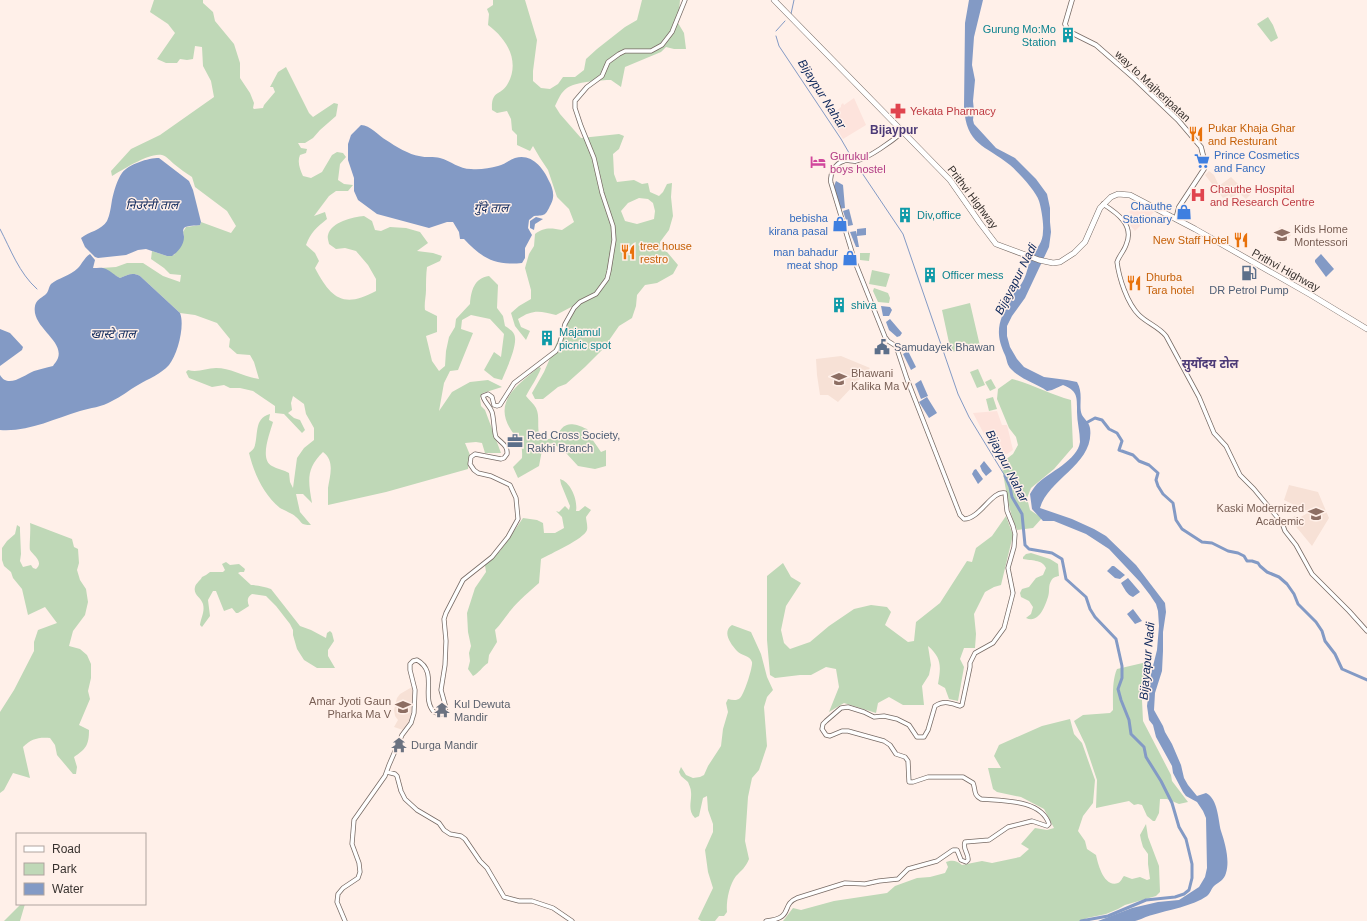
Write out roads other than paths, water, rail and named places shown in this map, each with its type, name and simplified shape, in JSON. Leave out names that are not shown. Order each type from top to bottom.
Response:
[{"type":"highway","name":"Prithvi Highway","points":[[774,0],[950,180],[993,240],[1004,248],[1021,252],[1039,260],[1053,263],[1064,261],[1083,245],[1103,204],[1114,196],[1122,194],[1130,195],[1176,219],[1311,295],[1367,329]]},
{"type":"main road","points":[[345,921],[338,902],[338,894],[343,888],[358,878],[360,872],[359,863],[352,844],[354,820],[384,779],[388,766],[402,735],[411,723],[414,713],[415,687],[410,664],[417,660],[422,663],[429,677],[428,699],[431,708],[436,714],[442,714],[446,708],[441,690],[446,665],[444,619],[446,613],[463,580],[492,557],[508,536],[518,519],[516,498],[510,485],[491,476],[478,473],[470,464],[472,457],[475,454],[501,459],[508,454],[507,448],[496,435],[491,408],[484,400],[483,396],[488,394],[492,397],[494,405],[500,405],[514,382],[556,351],[560,343],[565,324],[574,308],[580,302],[596,294],[606,279],[609,271],[614,240],[613,226],[602,193],[594,158],[575,108],[575,101],[587,87],[602,76],[608,62],[615,57],[625,51],[651,51],[662,45],[672,32],[685,0]]},
{"type":"main road","name":"way to Majheripatan","points":[[1072,0],[1065,24],[1068,31],[1096,45],[1135,79],[1178,120],[1201,147],[1206,163],[1204,169],[1179,207],[1176,219]]},
{"type":"main road","points":[[766,921],[776,920],[783,917],[791,901],[797,898],[846,882],[864,884],[879,880],[898,879],[908,869],[930,864],[953,850],[958,852],[961,860],[966,862],[969,857],[964,845],[965,842],[989,840],[1008,827],[1032,822],[1047,826],[1049,825],[1042,813],[1028,805],[1014,802],[981,799],[977,797],[973,783],[963,777],[928,777],[911,782],[908,781],[908,762],[905,757],[896,754],[888,743],[852,731],[842,731],[830,736],[826,735],[822,729],[826,720],[841,708],[848,707],[874,717],[884,716],[897,719],[909,725],[917,737],[924,737],[928,730],[935,706],[942,702],[960,706],[962,705],[970,663],[976,653],[993,642],[1004,628],[1013,593],[1008,568],[1014,547],[1015,534],[1014,526],[1008,511],[1005,493],[1002,492],[997,494],[970,518],[964,519],[960,515],[907,379],[896,346],[888,341],[882,332],[855,262],[831,183],[831,174],[844,160],[856,161],[865,157],[890,142],[903,132]]},
{"type":"main road","points":[[1103,204],[1121,217],[1126,227],[1128,238],[1127,244],[1117,262],[1126,295],[1130,302],[1139,315],[1159,329],[1166,336],[1199,397],[1214,433],[1226,446],[1240,475],[1254,489],[1282,523],[1285,531],[1296,545],[1297,550],[1312,574],[1367,631]]},
{"type":"main road","points":[[387,772],[397,776],[401,790],[406,799],[417,810],[439,823],[444,830],[450,834],[461,836],[465,839],[480,862],[488,868],[504,898],[519,901],[532,901],[553,908],[572,921]]},
{"type":"water","points":[[969,0],[983,0],[974,37],[972,65],[975,80],[973,101],[974,124],[996,148],[1015,158],[1036,179],[1047,194],[1050,208],[1051,232],[1049,247],[1025,298],[1012,316],[1007,326],[1007,336],[1010,347],[1024,367],[1044,377],[1077,382],[1080,391],[1082,415],[1089,424],[1090,428],[1090,441],[1086,451],[1079,461],[1052,488],[1045,497],[1040,508],[1072,519],[1106,536],[1136,565],[1165,603],[1166,612],[1163,632],[1162,671],[1155,693],[1154,710],[1172,744],[1188,785],[1197,796],[1206,793],[1213,800],[1217,810],[1226,852],[1227,868],[1225,875],[1207,896],[1188,905],[1135,921],[1098,921],[1132,908],[1158,902],[1179,900],[1199,887],[1205,877],[1207,868],[1206,818],[1197,802],[1186,796],[1183,792],[1173,773],[1172,766],[1156,737],[1153,725],[1149,720],[1147,706],[1151,674],[1157,650],[1159,626],[1156,604],[1140,582],[1109,549],[1086,534],[1054,521],[1043,521],[1032,509],[1030,494],[1035,486],[1062,466],[1078,449],[1080,434],[1077,416],[1077,398],[1074,392],[1068,387],[1063,385],[1047,391],[1015,373],[1008,364],[1002,347],[999,326],[1003,313],[1012,296],[1023,281],[1031,258],[1039,246],[1043,235],[1043,220],[1039,201],[1031,187],[1010,165],[978,143],[969,129],[964,107],[965,23]]},
{"type":"water","name":"गुँदे ताल","points":[[361,125],[368,127],[402,150],[411,154],[422,157],[440,158],[467,169],[478,169],[502,165],[515,158],[521,157],[531,159],[536,162],[540,166],[550,184],[553,192],[553,198],[545,214],[534,216],[529,220],[528,228],[532,235],[525,248],[525,258],[522,263],[512,264],[497,262],[483,256],[464,239],[460,239],[459,232],[453,222],[447,222],[429,228],[377,214],[358,200],[354,191],[354,178],[348,160],[348,144],[351,135]]},
{"type":"water","name":"निउरेनी ताल","points":[[159,158],[189,181],[193,190],[201,222],[200,225],[184,228],[183,243],[172,256],[167,256],[146,249],[138,250],[126,255],[95,257],[85,247],[81,238],[102,227],[107,221],[115,189],[122,173],[129,167],[139,162]]},
{"type":"water","points":[[836,181],[843,185],[845,208],[839,209],[834,186]]},
{"type":"water","points":[[849,209],[853,225],[848,226],[843,211]]},
{"type":"water","points":[[536,217],[543,219],[535,224],[534,230],[530,228],[530,221]]},
{"type":"water","points":[[866,228],[866,235],[857,236],[859,247],[856,247],[850,232],[856,231],[857,235],[857,229]]},
{"type":"water","name":"खास्टे ताल","points":[[90,254],[95,260],[93,268],[104,268],[120,278],[132,274],[140,276],[180,313],[182,325],[180,339],[172,360],[166,368],[158,374],[119,398],[104,405],[31,427],[0,430],[0,375],[7,381],[16,380],[34,371],[53,366],[58,358],[59,351],[56,345],[42,327],[35,314],[36,302],[46,294],[51,284],[75,271]]},
{"type":"water","points":[[1321,254],[1334,269],[1326,277],[1315,262]]},
{"type":"water","points":[[881,306],[890,307],[892,310],[889,316],[883,316]]},
{"type":"water","points":[[890,319],[902,333],[900,336],[897,337],[889,330],[886,322]]},
{"type":"water","points":[[0,329],[10,333],[23,347],[22,350],[0,366]]},
{"type":"water","points":[[908,351],[916,367],[911,370],[903,354]]},
{"type":"water","points":[[921,380],[928,396],[921,399],[915,384]]},
{"type":"water","points":[[927,397],[937,413],[929,418],[919,402]]},
{"type":"water","points":[[984,461],[992,471],[986,476],[980,466]]},
{"type":"water","points":[[976,469],[983,479],[978,484],[972,474]]},
{"type":"water","points":[[1112,566],[1125,575],[1120,579],[1115,578],[1107,571]]},
{"type":"water","points":[[1128,578],[1140,592],[1133,597],[1127,593],[1121,583]]},
{"type":"water","points":[[1133,609],[1142,621],[1135,624],[1127,614]]},
{"type":"waterway","name":"Bijaypur Nahar","points":[[791,14],[794,0]]},
{"type":"waterway","name":"Bijaypur Nahar","points":[[776,31],[785,21]]},
{"type":"waterway","name":"Bijaypur Nahar","points":[[776,36],[779,46],[852,158]]},
{"type":"waterway","name":"Bijaypur Nahar","points":[[856,164],[903,234],[958,394],[969,417],[1005,476]]},
{"type":"waterway","points":[[0,229],[20,269],[37,289]]},
{"type":"waterway","points":[[1085,422],[1086,423],[1095,418],[1102,420],[1109,429],[1117,433],[1122,441],[1119,450],[1133,455],[1139,461],[1149,465],[1158,473],[1156,480],[1158,486],[1163,494],[1173,503],[1176,520],[1182,529],[1202,542],[1212,543],[1228,551],[1244,556],[1247,561],[1258,563],[1267,572],[1279,577],[1287,584],[1294,594],[1298,604],[1316,622],[1322,631],[1325,641],[1335,654],[1342,669],[1367,680]]},
{"type":"waterway","name":"Bijaypur Nahar","points":[[1005,476],[1010,487],[1012,497],[1022,514],[1025,545],[1029,549],[1052,553],[1062,559],[1066,579],[1086,597],[1090,609],[1095,617],[1116,639],[1122,666],[1122,678],[1118,689],[1129,720],[1131,734],[1144,747],[1146,757],[1161,781],[1172,803],[1179,827],[1186,839],[1192,864],[1192,878],[1189,890],[1184,894],[1175,897],[1146,900],[1108,916],[1081,921]]},
{"type":"place","name":"Gurung Mo:Mo Station","points":[[1068,35]]},
{"type":"place","name":"Yekata Pharmacy","points":[[898,111]]},
{"type":"place","name":"Pukar Khaja Ghar and Resturant","points":[[1196,134]]},
{"type":"place","name":"Prince Cosmetics and Fancy","points":[[1202,161]]},
{"type":"place","name":"Gurukul boys hostel","points":[[818,162]]},
{"type":"place","name":"Chauthe Hospital and Research Centre","points":[[1198,195]]},
{"type":"place","name":"Chauthe Stationary","points":[[1184,212]]},
{"type":"place","name":"Div,office","points":[[905,215]]},
{"type":"place","name":"bebisha kirana pasal","points":[[840,224]]},
{"type":"place","name":"Kids Home Montessori","points":[[1282,235]]},
{"type":"place","name":"New Staff Hotel","points":[[1241,240]]},
{"type":"place","name":"tree house restro","points":[[628,252]]},
{"type":"place","name":"man bahadur meat shop","points":[[850,258]]},
{"type":"place","name":"DR Petrol Pump","points":[[1249,273]]},
{"type":"place","name":"Officer mess","points":[[930,275]]},
{"type":"place","name":"Dhurba Tara hotel","points":[[1134,283]]},
{"type":"place","name":"shiva","points":[[839,305]]},
{"type":"place","name":"Majamul picnic spot","points":[[547,338]]},
{"type":"place","name":"Samudayek Bhawan","points":[[882,347]]},
{"type":"place","name":"Bhawani Kalika Ma V","points":[[839,379]]},
{"type":"place","name":"Red Cross Society, Rakhi Branch","points":[[515,441]]},
{"type":"place","name":"Kaski Modernized Academic","points":[[1316,514]]},
{"type":"place","name":"Amar Jyoti Gaun Pharka Ma V","points":[[403,707]]},
{"type":"place","name":"Kul Dewuta Mandir","points":[[442,710]]},
{"type":"place","name":"Durga Mandir","points":[[399,745]]},
{"type":"district","name":"Bijaypur","points":[[894,130]]},
{"type":"district","name":"सुर्योदय टोल","points":[[1210,364]]},
{"type":"water label","name":"Bijayapur Nadi","points":[[1016,279]]},
{"type":"water label","name":"Bijayapur Nadi","points":[[1147,661]]}]
